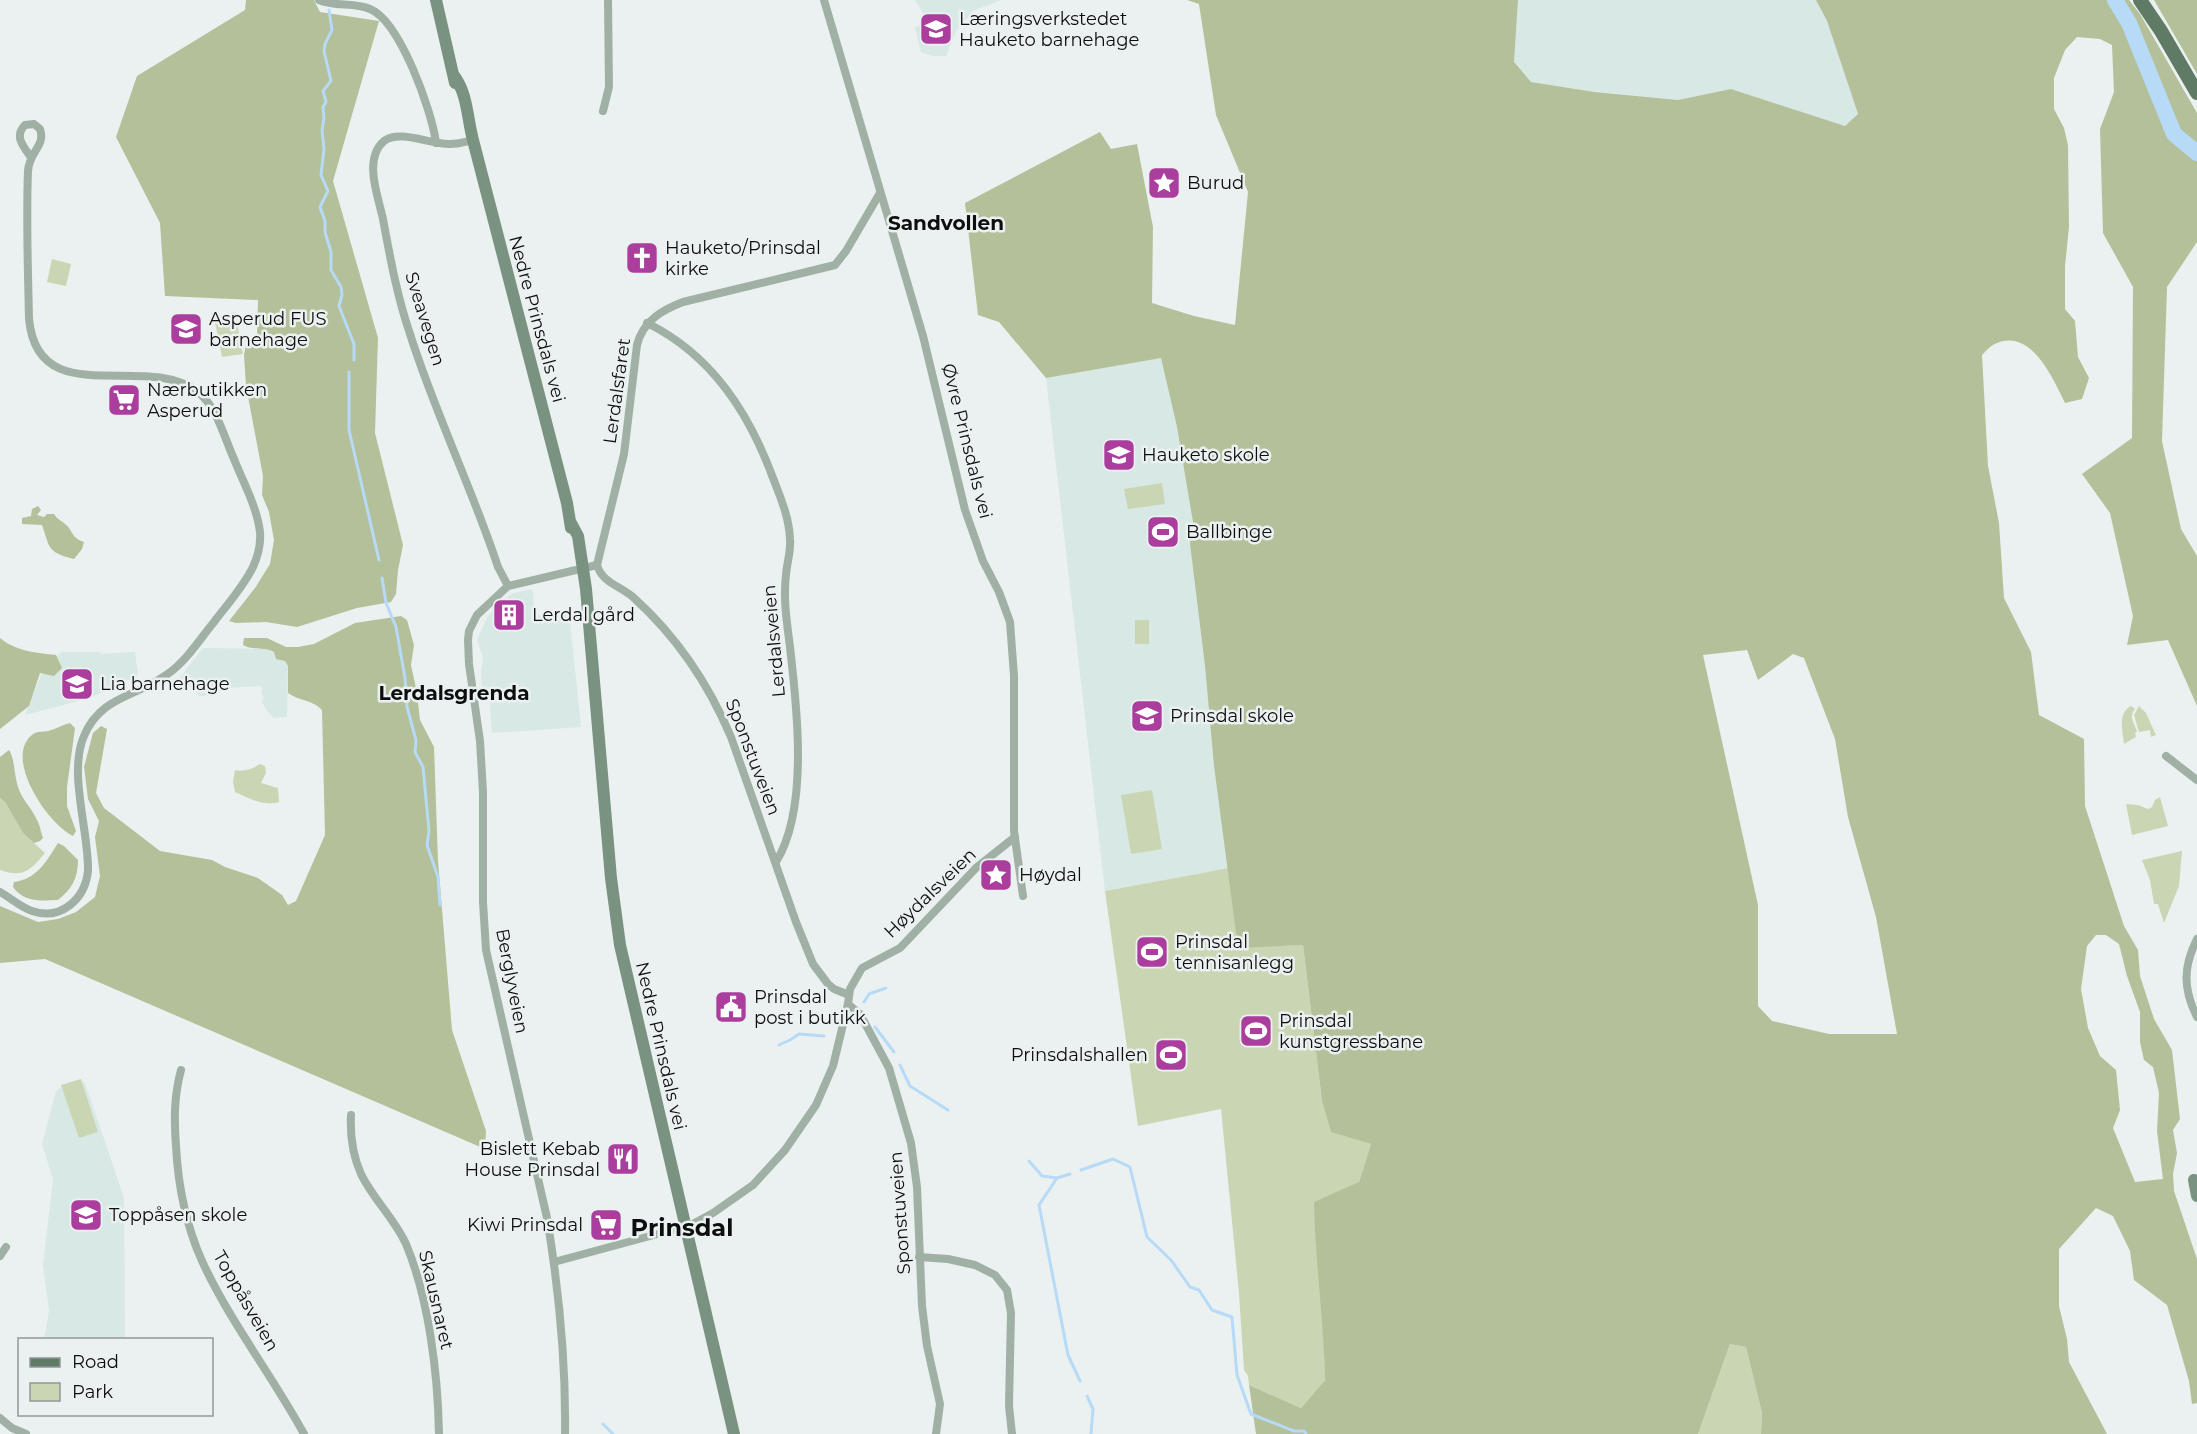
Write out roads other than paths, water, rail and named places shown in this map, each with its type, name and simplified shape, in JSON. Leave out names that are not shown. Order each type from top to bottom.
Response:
[{"type":"main road","name":"Nedre Prinsdals vei","points":[[436,0],[455,78],[462,87],[469,114],[472,140],[571,523],[578,536],[580,568],[591,636],[591,659],[612,889],[620,945],[734,1434]]},
{"type":"main road","points":[[2140,0],[2197,93]]},
{"type":"main road","points":[[2195,1178],[2197,1196]]},
{"type":"street","points":[[319,0],[368,8],[387,21],[398,38],[429,113],[436,143]]},
{"type":"street","points":[[603,111],[609,87],[608,0]]},
{"type":"street","name":"Øvre Prinsdals vei","points":[[824,0],[926,350],[965,510],[983,561],[999,592],[1010,622],[1014,676],[1012,782],[1015,837],[1023,896]]},
{"type":"street","name":"Sveavegen","points":[[472,140],[451,145],[403,136],[388,139],[377,150],[373,171],[392,268],[409,333],[498,567],[508,586]]},
{"type":"street","points":[[0,892],[23,907],[44,913],[63,909],[79,898],[85,886],[88,871],[78,765],[80,747],[88,728],[99,712],[110,703],[164,677],[184,659],[248,576],[256,561],[260,541],[257,517],[246,489],[216,418],[199,393],[181,382],[159,376],[71,374],[55,366],[38,348],[33,339],[29,319],[28,180],[30,156]]},
{"type":"street","name":"Lerdalsfaret","points":[[597,565],[624,454],[637,345],[647,323],[665,310],[683,302],[835,265],[846,251],[880,193]]},
{"type":"street","name":"Lerdalsveien","points":[[647,323],[677,339],[723,383],[747,420],[766,459],[788,518],[791,541],[785,598],[799,746],[793,812],[784,845],[776,862]]},
{"type":"street","points":[[580,568],[597,565]]},
{"type":"street","name":"Sponstuveien","points":[[597,565],[602,576],[638,602],[696,670],[718,708],[730,737],[796,922],[817,971],[834,989],[849,1000],[860,1014],[889,1068],[909,1131],[917,1187],[919,1257],[927,1346],[940,1404],[936,1434]]},
{"type":"street","name":"Berglyveien","points":[[565,1434],[563,1339],[554,1262],[547,1218],[490,969],[484,924],[483,792],[480,741],[469,664],[468,640],[469,631],[477,615],[508,586],[580,568]]},
{"type":"street","points":[[2166,756],[2197,780]]},
{"type":"street","name":"Høydalsveien","points":[[554,1262],[684,1227],[705,1218],[753,1185],[795,1139],[825,1085],[832,1066],[850,989],[862,968],[900,948],[976,868],[1015,837]]},
{"type":"street","points":[[2197,939],[2188,960],[2185,976],[2189,999],[2197,1017]]},
{"type":"street","name":"Toppåsveien","points":[[181,1070],[175,1093],[174,1111],[178,1173],[186,1215],[202,1260],[218,1290],[304,1434]]},
{"type":"street","name":"Skausnaret","points":[[351,1115],[352,1138],[361,1174],[406,1245],[419,1286],[432,1348],[438,1434]]},
{"type":"street","points":[[0,1256],[6,1247]]},
{"type":"street","points":[[919,1257],[948,1259],[975,1265],[994,1275],[1007,1290],[1011,1312],[1009,1406],[1012,1434]]},
{"type":"street","points":[[0,1418],[12,1428],[26,1434]]},
{"type":"waterway","points":[[2115,0],[2129,23],[2174,134],[2197,153]]},
{"type":"waterway","points":[[329,10],[332,30],[324,51],[331,81],[323,91],[326,102],[323,107],[324,149],[321,175],[328,191],[320,207],[331,252],[331,270],[341,287],[342,295],[339,306],[354,344],[354,360]]},
{"type":"waterway","points":[[349,372],[349,430],[379,560]]},
{"type":"waterway","points":[[382,578],[386,603],[396,627],[405,678],[407,707],[416,740],[415,752],[423,767],[429,831],[427,845],[438,877],[440,905]]},
{"type":"waterway","points":[[864,1002],[869,994],[886,988]]},
{"type":"waterway","points":[[875,1027],[894,1052]]},
{"type":"waterway","points":[[779,1045],[799,1034],[824,1036]]},
{"type":"waterway","points":[[900,1065],[910,1086],[948,1110]]},
{"type":"waterway","points":[[1081,1170],[1113,1159],[1130,1167],[1147,1237],[1171,1260],[1190,1287],[1199,1290],[1212,1310],[1232,1317],[1237,1375],[1251,1414],[1294,1431],[1304,1431],[1306,1434]]},
{"type":"waterway","points":[[1029,1161],[1042,1176],[1057,1178],[1070,1174]]},
{"type":"waterway","points":[[1057,1178],[1039,1205],[1068,1355],[1080,1381]]},
{"type":"waterway","points":[[1087,1396],[1093,1409],[1091,1434]]},
{"type":"waterway","points":[[603,1424],[613,1434]]},
{"type":"place","name":"Læringsverkstedet Hauketo barnehage","points":[[936,29]]},
{"type":"place","name":"Burud","points":[[1164,183]]},
{"type":"place","name":"Hauketo/Prinsdal kirke","points":[[642,258]]},
{"type":"place","name":"Asperud FUS barnehage","points":[[186,329]]},
{"type":"place","name":"Nærbutikken Asperud","points":[[124,400]]},
{"type":"place","name":"Hauketo skole","points":[[1119,455]]},
{"type":"place","name":"Ballbinge","points":[[1163,532]]},
{"type":"place","name":"Lerdal gård","points":[[509,615]]},
{"type":"place","name":"Lia barnehage","points":[[77,684]]},
{"type":"place","name":"Prinsdal skole","points":[[1147,716]]},
{"type":"place","name":"Høydal","points":[[996,875]]},
{"type":"place","name":"Prinsdal tennisanlegg","points":[[1152,952]]},
{"type":"place","name":"Prinsdal post i butikk","points":[[731,1007]]},
{"type":"place","name":"Prinsdal kunstgressbane","points":[[1256,1031]]},
{"type":"place","name":"Prinsdalshallen","points":[[1171,1055]]},
{"type":"place","name":"Bislett Kebab House Prinsdal","points":[[623,1159]]},
{"type":"place","name":"Toppåsen skole","points":[[86,1215]]},
{"type":"place","name":"Kiwi Prinsdal","points":[[606,1225]]},
{"type":"district","name":"Sandvollen","points":[[946,223]]},
{"type":"district","name":"Lerdalsgrenda","points":[[454,693]]},
{"type":"district","name":"Prinsdal","points":[[682,1227]]}]
